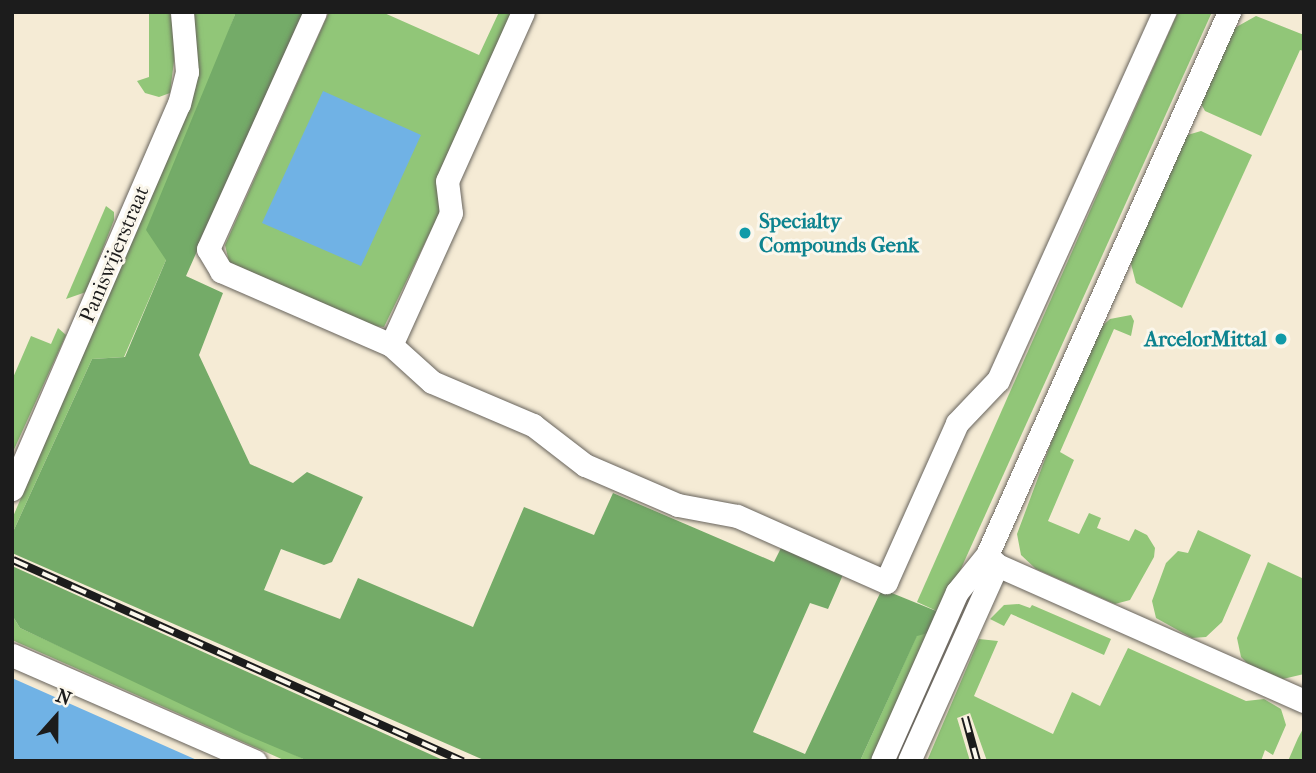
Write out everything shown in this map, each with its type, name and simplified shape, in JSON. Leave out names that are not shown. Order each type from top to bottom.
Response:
[{"type":"street","name":"Paniswijerstraat","points":[[12,489],[179,104],[187,72],[182,12]]},
{"type":"street","points":[[315,12],[208,249],[221,271],[391,345],[432,382],[533,425],[584,466],[678,505],[737,516],[886,582],[957,423],[998,380],[1164,12]]},
{"type":"street","points":[[391,345],[451,213],[447,181],[523,12]]},
{"type":"street","points":[[909,761],[974,621],[992,560],[1229,12]]},
{"type":"street","points":[[992,560],[1304,701]]},
{"type":"street","points":[[882,761],[957,592],[992,560]]},
{"type":"street","points":[[12,654],[255,761]]},
{"type":"green space","points":[[149,12],[170,12],[176,45],[170,93],[159,97],[145,93],[137,81],[149,77]]},
{"type":"green space","points":[[194,12],[236,12],[212,75],[166,260],[124,357],[92,359],[12,534],[12,519],[196,87]]},
{"type":"green space","points":[[236,12],[303,12],[186,276],[223,293],[199,355],[250,464],[293,483],[307,472],[363,497],[332,562],[324,565],[281,549],[264,590],[340,619],[358,578],[473,627],[524,507],[594,535],[613,493],[774,562],[784,542],[845,570],[828,609],[810,603],[753,732],[805,754],[882,589],[941,613],[932,632],[917,636],[860,761],[486,761],[12,553],[12,534],[92,359],[125,357],[166,260],[146,230]]},
{"type":"green space","points":[[329,12],[382,12],[479,55],[499,12],[516,12],[440,212],[384,327],[372,326],[229,262],[225,245]]},
{"type":"green space","points":[[1178,12],[1212,12],[941,613],[917,602]]},
{"type":"green space","points":[[1256,16],[1304,35],[1304,51],[1300,50],[1261,136],[1205,111],[1199,100],[1231,30]]},
{"type":"green space","points":[[1201,131],[1252,155],[1182,308],[1136,283],[1130,260],[1184,136]]},
{"type":"green space","points":[[106,206],[114,212],[114,220],[86,292],[66,299]]},
{"type":"green space","points":[[1131,315],[1134,321],[1131,336],[1114,329],[1060,452],[1074,460],[1048,521],[1079,534],[1089,513],[1101,518],[1097,528],[1129,541],[1135,529],[1147,535],[1155,548],[1154,557],[1130,600],[1115,604],[1036,569],[1021,555],[1017,534],[1082,360],[1099,329],[1110,319]]},
{"type":"green space","points":[[58,328],[66,335],[12,454],[12,380],[31,336],[51,344]]},
{"type":"green space","points":[[1198,530],[1251,555],[1222,622],[1206,637],[1192,638],[1156,618],[1152,601],[1166,563],[1178,551],[1188,553]]},
{"type":"green space","points":[[1268,562],[1304,579],[1304,674],[1283,679],[1248,664],[1241,657],[1237,638]]},
{"type":"green space","points":[[12,566],[445,761],[308,761],[244,734],[20,628],[12,615]]},
{"type":"green space","points":[[1019,604],[1030,608],[1032,605],[1111,639],[1104,655],[1011,614],[1004,626],[990,619],[1004,605]]},
{"type":"green space","points":[[12,615],[20,628],[308,761],[286,761],[12,640]]},
{"type":"green space","points":[[932,632],[873,761],[860,761],[917,635]]},
{"type":"green space","points":[[979,639],[998,641],[974,696],[1053,734],[1072,692],[1100,706],[1128,648],[1246,701],[1264,699],[1281,709],[1286,725],[1273,755],[1265,750],[1261,761],[987,761],[970,713],[957,718],[970,761],[927,761]]},
{"type":"green space","points":[[1304,727],[1304,761],[1288,761],[1298,738]]},
{"type":"water","points":[[323,91],[421,135],[361,266],[262,223]]},
{"type":"water","points":[[12,678],[199,761],[12,761]]},
{"type":"railway","points":[[13,560],[463,761]]},
{"type":"railway","points":[[965,717],[977,761]]},
{"type":"place","name":"Specialty Compounds Genk","points":[[745,233]]},
{"type":"place","name":"ArcelorMittal","points":[[1281,339]]}]
